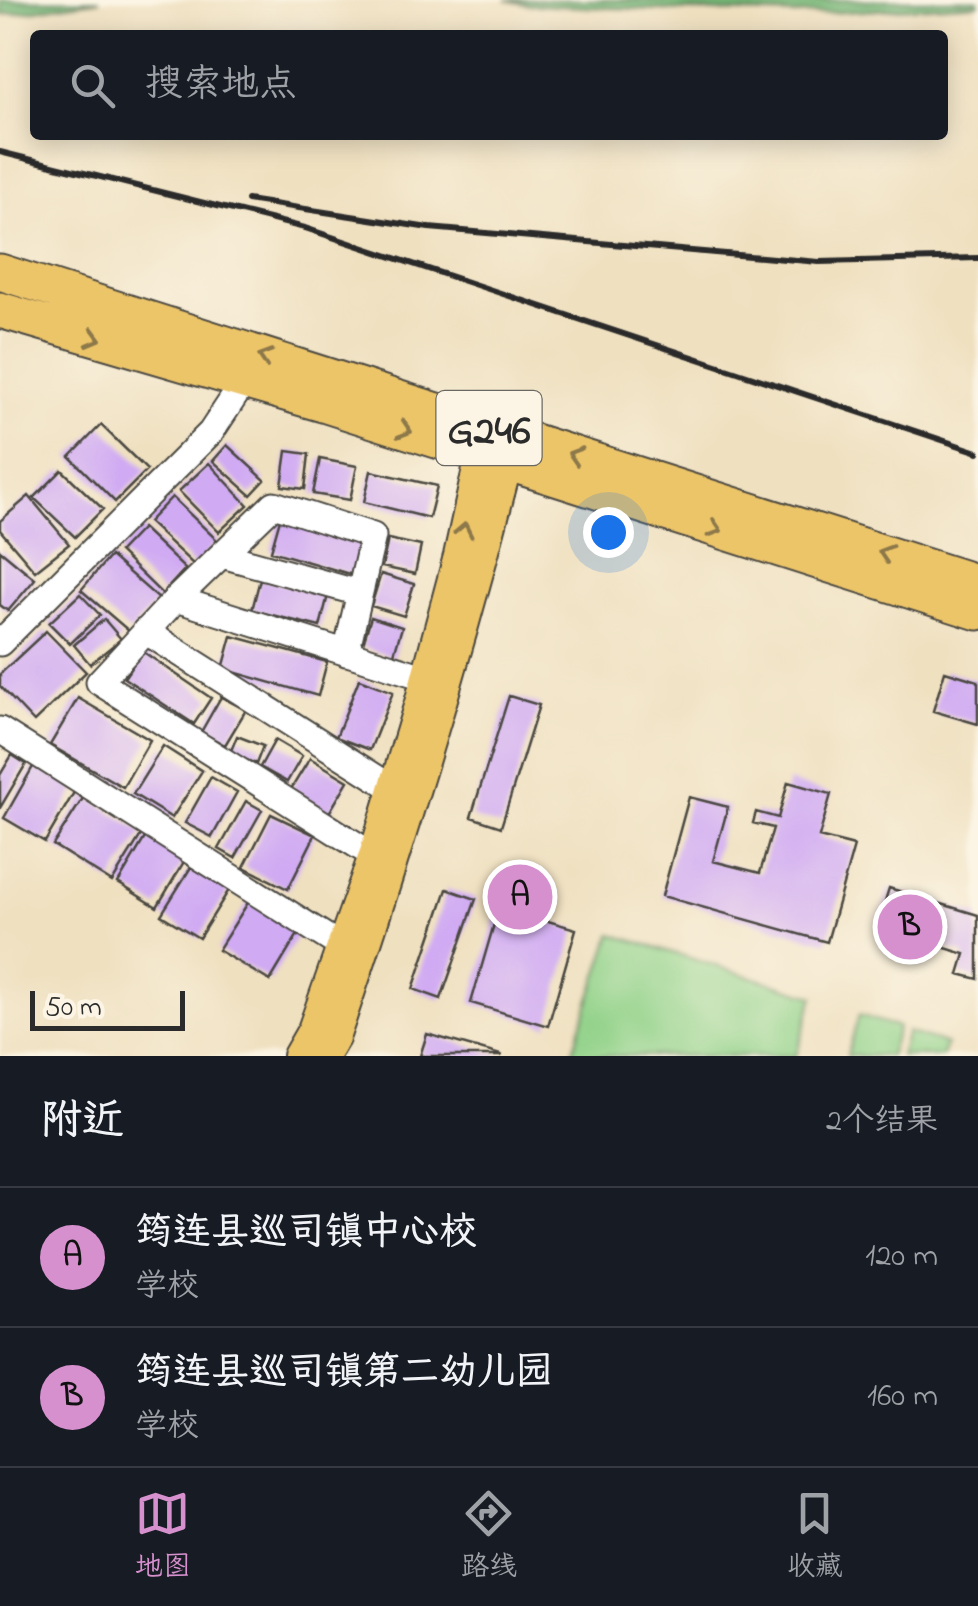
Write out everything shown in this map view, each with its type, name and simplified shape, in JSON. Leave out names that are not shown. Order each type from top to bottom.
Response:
[{"type":"highway","name":"G246","points":[[0,272],[978,612]]},
{"type":"highway","name":"G246","points":[[0,310],[244,382],[497,445],[978,583]]},
{"type":"main road","points":[[298,1056],[313,1030],[374,856],[459,556],[497,445]]},
{"type":"main road","points":[[324,1056],[334,1038],[441,711],[497,445]]},
{"type":"street","points":[[0,642],[211,432],[244,382]]},
{"type":"street","points":[[346,653],[373,536],[274,504],[176,599],[99,682],[374,856]]},
{"type":"street","points":[[222,554],[359,593]]},
{"type":"street","points":[[176,599],[427,678]]},
{"type":"street","points":[[146,631],[394,789]]},
{"type":"street","points":[[0,730],[342,947]]},
{"type":"green space","points":[[0,0],[100,0],[2,15]]},
{"type":"green space","points":[[506,0],[978,0],[978,4],[796,15],[530,5]]},
{"type":"green space","points":[[612,934],[814,996],[796,1056],[571,1056]]},
{"type":"green space","points":[[859,1015],[898,1027],[889,1056],[847,1056]]},
{"type":"green space","points":[[907,1032],[946,1044],[942,1056],[900,1056]]},
{"type":"building","points":[[101,425],[147,470],[115,502],[70,457]]},
{"type":"building","points":[[227,445],[265,480],[251,495],[213,461]]},
{"type":"building","points":[[287,451],[309,454],[305,489],[282,486]]},
{"type":"building","points":[[320,459],[357,466],[350,500],[313,494]]},
{"type":"building","points":[[209,463],[248,505],[219,532],[179,491]]},
{"type":"building","points":[[62,470],[103,509],[75,537],[34,498]]},
{"type":"building","points":[[371,471],[437,486],[429,518],[364,502]]},
{"type":"building","points":[[29,496],[69,544],[35,571],[0,530],[0,521]]},
{"type":"building","points":[[172,497],[218,541],[195,566],[148,522]]},
{"type":"building","points":[[280,519],[363,543],[353,575],[271,551]]},
{"type":"building","points":[[142,528],[185,569],[162,594],[119,552]]},
{"type":"building","points":[[388,539],[421,546],[415,574],[382,567]]},
{"type":"building","points":[[0,550],[35,579],[8,611],[0,605]]},
{"type":"building","points":[[110,556],[159,599],[130,632],[81,590]]},
{"type":"building","points":[[381,574],[414,584],[404,616],[371,606]]},
{"type":"building","points":[[260,579],[328,595],[320,627],[252,610]]},
{"type":"building","points":[[80,594],[100,615],[70,644],[49,623]]},
{"type":"building","points":[[371,617],[402,627],[393,657],[362,647]]},
{"type":"building","points":[[104,619],[121,639],[90,664],[74,645]]},
{"type":"building","points":[[46,631],[86,672],[34,722],[0,686],[0,674]]},
{"type":"building","points":[[232,636],[327,662],[318,696],[223,669]]},
{"type":"building","points":[[142,651],[211,698],[194,724],[124,678]]},
{"type":"building","points":[[945,671],[978,681],[978,724],[933,711]]},
{"type":"building","points":[[359,679],[393,692],[370,750],[336,737]]},
{"type":"building","points":[[509,696],[539,705],[501,827],[471,817]]},
{"type":"building","points":[[221,697],[246,710],[225,745],[201,732]]},
{"type":"building","points":[[78,698],[150,740],[123,787],[50,745]]},
{"type":"building","points":[[237,736],[263,746],[256,764],[230,753]]},
{"type":"building","points":[[275,740],[302,756],[287,782],[260,767]]},
{"type":"building","points":[[163,746],[202,771],[172,818],[133,794]]},
{"type":"building","points":[[12,755],[26,764],[0,808],[0,775]]},
{"type":"building","points":[[310,758],[348,781],[329,813],[291,789]]},
{"type":"building","points":[[34,765],[76,789],[45,842],[4,818]]},
{"type":"building","points":[[211,777],[237,792],[212,837],[185,823]]},
{"type":"building","points":[[788,782],[831,794],[819,837],[854,846],[827,942],[662,896],[689,797],[728,807],[713,861],[760,873],[773,828],[753,823],[756,812],[778,818]]},
{"type":"building","points":[[85,795],[143,832],[112,882],[53,845]]},
{"type":"building","points":[[246,801],[262,810],[235,858],[219,849]]},
{"type":"building","points":[[271,814],[315,835],[288,889],[244,867]]},
{"type":"building","points":[[146,836],[185,860],[157,907],[118,883]]},
{"type":"building","points":[[191,867],[229,890],[199,938],[161,915]]},
{"type":"building","points":[[889,888],[978,915],[978,979],[959,974],[965,954],[877,927]]},
{"type":"building","points":[[447,889],[476,899],[441,999],[413,989]]},
{"type":"building","points":[[249,901],[300,931],[270,981],[218,950]]},
{"type":"building","points":[[499,907],[576,929],[548,1026],[471,1003]]},
{"type":"building","points":[[427,1034],[501,1055],[420,1056]]},
{"type":"railway","points":[[0,152],[305,228],[978,452]]},
{"type":"railway","points":[[247,200],[429,228],[819,262],[978,258]]},
{"type":"place","name":"筠连县巡司镇中心校","points":[[520,897]]},
{"type":"place","name":"筠连县巡司镇第二幼儿园","points":[[910,927]]}]
